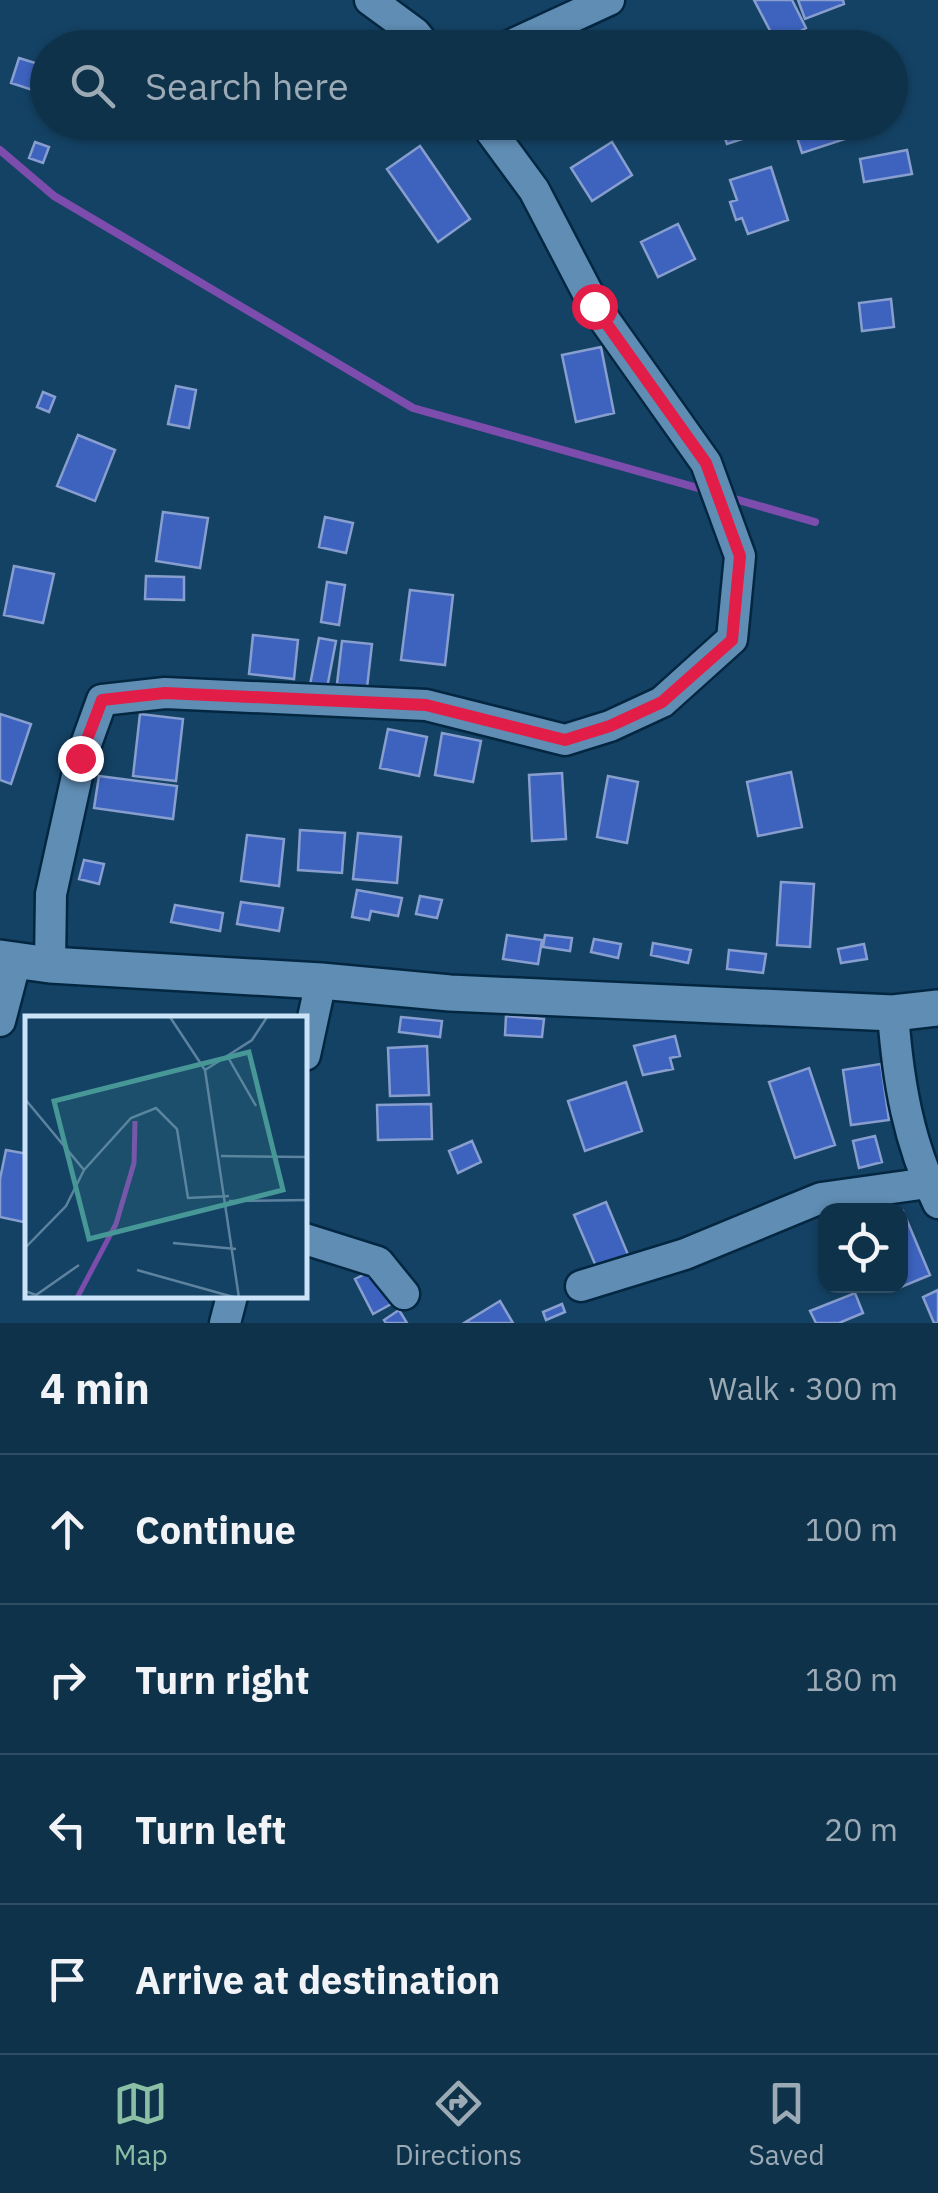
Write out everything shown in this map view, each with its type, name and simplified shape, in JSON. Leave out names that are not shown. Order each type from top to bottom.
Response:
[{"type":"street","points":[[370,0],[411,30]]},
{"type":"street","points":[[544,30],[609,0]]},
{"type":"street","points":[[0,1022],[52,894],[80,758],[102,700],[165,693],[426,705],[565,740],[610,726],[662,702],[732,640],[740,556],[706,463],[594,306],[534,190],[497,140]]},
{"type":"street","points":[[22,961],[450,993],[893,1013],[938,1008]]},
{"type":"street","points":[[308,1042],[322,981]]},
{"type":"street","points":[[581,1286],[685,1254],[821,1198],[933,1193],[919,1165],[899,1088],[893,1013]]},
{"type":"street","points":[[308,1240],[378,1262],[404,1294]]},
{"type":"street","points":[[225,1323],[231,1298]]},
{"type":"building","points":[[754,0],[792,0],[806,28],[770,30]]},
{"type":"building","points":[[798,0],[843,0],[844,4],[805,19]]},
{"type":"building","points":[[19,58],[30,61],[30,89],[11,83]]},
{"type":"building","points":[[798,140],[842,140],[802,153]]},
{"type":"building","points":[[35,142],[49,147],[43,163],[29,158]]},
{"type":"building","points":[[612,142],[632,175],[592,201],[571,168]]},
{"type":"building","points":[[420,146],[470,219],[438,242],[387,169]]},
{"type":"building","points":[[907,150],[912,174],[864,182],[860,159]]},
{"type":"building","points":[[771,167],[788,220],[748,234],[742,218],[736,220],[730,202],[737,200],[730,180]]},
{"type":"building","points":[[678,224],[695,259],[658,277],[641,242]]},
{"type":"building","points":[[891,299],[894,327],[862,331],[859,303]]},
{"type":"building","points":[[601,347],[614,413],[576,422],[562,355]]},
{"type":"building","points":[[176,386],[196,390],[189,428],[168,424]]},
{"type":"building","points":[[43,392],[55,397],[49,412],[37,407]]},
{"type":"building","points":[[78,435],[115,450],[95,501],[57,486]]},
{"type":"building","points":[[163,512],[208,518],[200,568],[156,561]]},
{"type":"building","points":[[325,517],[353,523],[346,553],[319,547]]},
{"type":"building","points":[[14,566],[54,574],[43,623],[4,615]]},
{"type":"building","points":[[146,576],[184,577],[184,600],[145,599]]},
{"type":"building","points":[[327,582],[345,585],[339,625],[321,622]]},
{"type":"building","points":[[410,590],[453,595],[445,665],[401,660]]},
{"type":"building","points":[[253,635],[298,640],[294,679],[249,674]]},
{"type":"building","points":[[319,638],[336,641],[327,688],[310,685]]},
{"type":"building","points":[[342,641],[372,644],[367,688],[337,684]]},
{"type":"building","points":[[0,714],[31,724],[11,784],[0,780]]},
{"type":"building","points":[[140,714],[183,719],[176,781],[133,776]]},
{"type":"building","points":[[388,729],[427,737],[419,776],[380,768]]},
{"type":"building","points":[[442,733],[481,741],[473,782],[435,775]]},
{"type":"building","points":[[791,772],[802,827],[758,836],[747,782]]},
{"type":"building","points":[[562,773],[566,839],[532,841],[529,775]]},
{"type":"building","points":[[99,776],[177,786],[173,819],[94,808]]},
{"type":"building","points":[[608,776],[638,782],[627,843],[597,837]]},
{"type":"building","points":[[300,830],[345,833],[342,873],[298,870]]},
{"type":"building","points":[[358,833],[401,837],[397,883],[353,879]]},
{"type":"building","points":[[247,835],[284,839],[279,886],[241,881]]},
{"type":"building","points":[[84,860],[104,864],[99,884],[79,879]]},
{"type":"building","points":[[781,882],[814,884],[810,947],[777,945]]},
{"type":"building","points":[[357,890],[402,898],[398,916],[371,911],[369,920],[352,917]]},
{"type":"building","points":[[420,896],[442,900],[437,918],[416,914]]},
{"type":"building","points":[[241,902],[283,908],[279,931],[237,924]]},
{"type":"building","points":[[175,905],[223,913],[220,931],[171,922]]},
{"type":"building","points":[[507,935],[542,940],[538,964],[503,959]]},
{"type":"building","points":[[545,935],[572,938],[570,951],[543,947]]},
{"type":"building","points":[[594,939],[621,944],[618,958],[591,952]]},
{"type":"building","points":[[653,943],[691,950],[688,963],[651,955]]},
{"type":"building","points":[[864,944],[867,959],[841,963],[838,949]]},
{"type":"building","points":[[729,950],[766,954],[763,973],[727,969]]},
{"type":"building","points":[[506,1016],[544,1019],[542,1037],[505,1035]]},
{"type":"building","points":[[401,1017],[442,1021],[440,1037],[399,1032]]},
{"type":"building","points":[[675,1036],[680,1056],[670,1058],[673,1069],[643,1075],[634,1046]]},
{"type":"building","points":[[427,1046],[429,1095],[390,1096],[388,1048]]},
{"type":"building","points":[[881,1064],[889,1120],[851,1125],[843,1070]]},
{"type":"building","points":[[809,1068],[835,1145],[795,1158],[769,1082]]},
{"type":"building","points":[[626,1082],[642,1131],[585,1151],[568,1101]]},
{"type":"building","points":[[431,1104],[432,1139],[378,1140],[377,1105]]},
{"type":"building","points":[[875,1136],[882,1162],[859,1168],[853,1141]]},
{"type":"building","points":[[472,1141],[481,1162],[458,1173],[449,1151]]},
{"type":"building","points":[[6,1150],[25,1153],[25,1222],[0,1217],[0,1179]]},
{"type":"building","points":[[606,1202],[629,1257],[598,1271],[574,1215]]},
{"type":"building","points":[[908,1223],[930,1275],[908,1284]]},
{"type":"building","points":[[375,1269],[393,1303],[373,1314],[355,1279]]},
{"type":"building","points":[[938,1290],[938,1323],[934,1323],[923,1297]]},
{"type":"building","points":[[855,1293],[863,1313],[839,1323],[816,1323],[810,1311]]},
{"type":"building","points":[[500,1301],[513,1323],[464,1323]]},
{"type":"building","points":[[562,1304],[565,1312],[546,1320],[543,1312]]},
{"type":"building","points":[[399,1310],[407,1323],[386,1323],[384,1320]]},
{"type":"waterway","points":[[0,150],[54,196],[413,408],[705,490]]},
{"type":"waterway","points":[[728,497],[815,522]]},
{"type":"route","points":[[80,758],[102,700],[165,693],[426,705],[565,740],[610,726],[662,702],[732,640],[740,556],[706,463],[594,306]]}]
